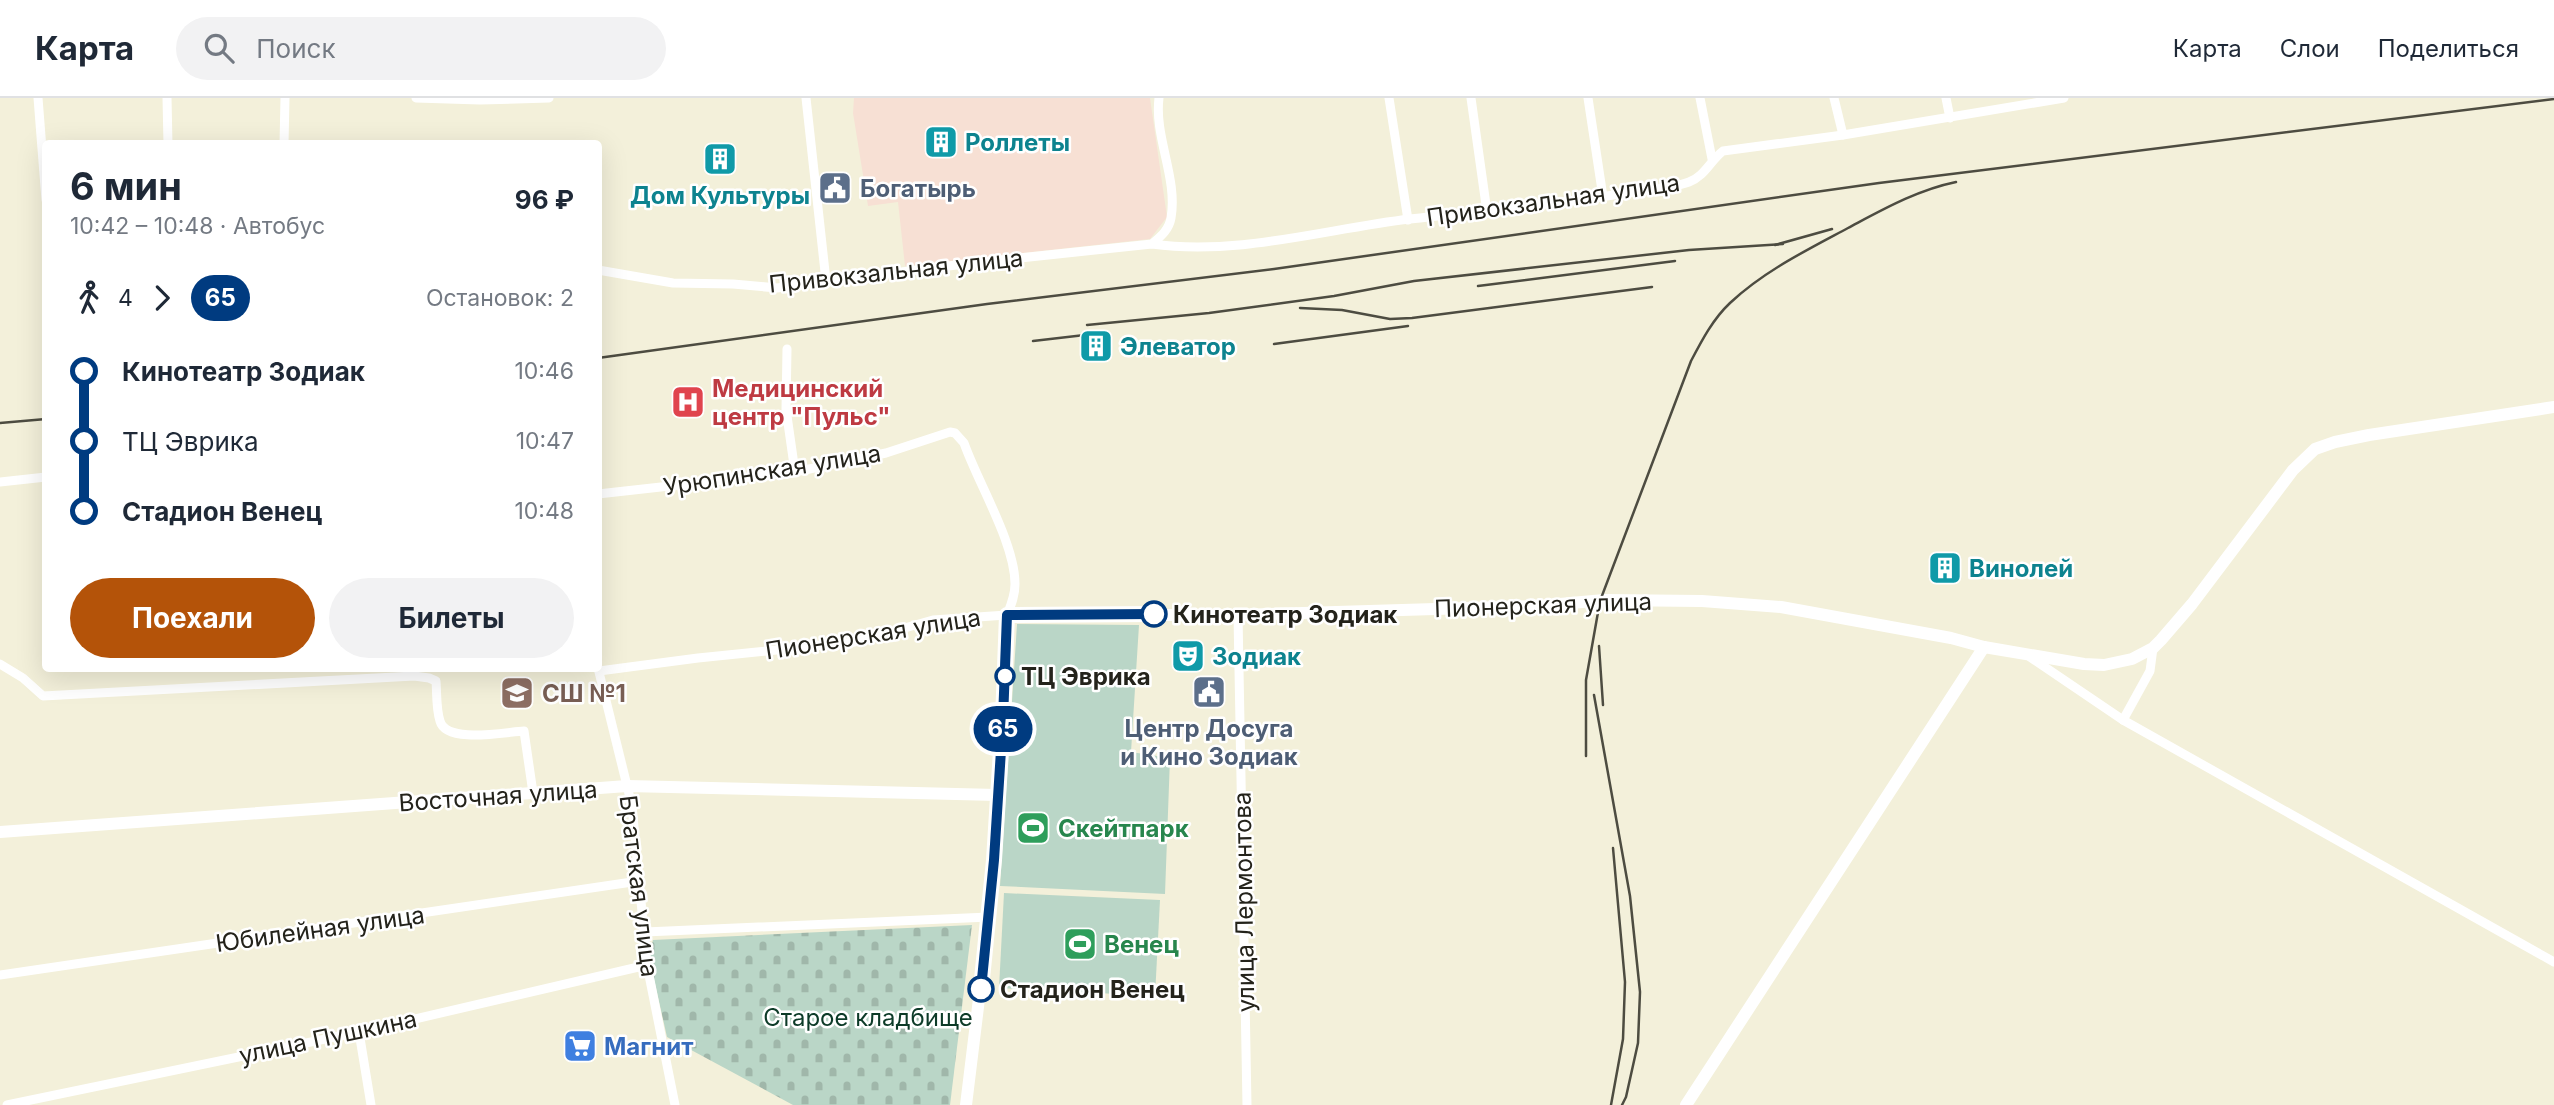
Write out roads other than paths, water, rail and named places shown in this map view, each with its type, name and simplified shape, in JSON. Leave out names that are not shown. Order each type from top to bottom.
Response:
[{"type":"street","points":[[38,98],[42,149]]},
{"type":"street","points":[[167,98],[168,140]]},
{"type":"street","points":[[284,140],[285,98]]},
{"type":"street","points":[[416,98],[549,98]]},
{"type":"street","points":[[806,98],[826,281]]},
{"type":"street","points":[[1152,244],[1164,233],[1171,219],[1159,98]]},
{"type":"street","points":[[1389,98],[1408,220]]},
{"type":"street","points":[[1471,98],[1487,212]]},
{"type":"street","points":[[1588,98],[1603,197]]},
{"type":"street","points":[[1700,98],[1712,159]]},
{"type":"street","points":[[1834,98],[1843,135]]},
{"type":"street","points":[[1946,98],[1950,118]]},
{"type":"street","name":"Привокзальная улица","points":[[602,271],[673,283],[777,288],[1152,244],[1183,248],[1239,245],[1408,220],[1603,197],[1688,183],[1702,176],[1712,159],[1731,149],[1843,135],[2064,98]]},
{"type":"street","points":[[787,349],[786,409],[795,472]]},
{"type":"street","points":[[2123,720],[2150,671],[2153,648],[2192,604],[2293,470],[2315,449],[2369,435],[2554,407]]},
{"type":"street","name":"Урюпинская улица","points":[[602,494],[795,472],[874,456],[950,432],[955,433],[964,443],[1013,566],[1014,599],[1007,615]]},
{"type":"street","points":[[0,482],[42,477]]},
{"type":"street","name":"Пионерская улица","points":[[602,670],[855,642],[933,620],[1007,615],[1238,615],[1538,606],[1604,600],[1702,601],[1781,607],[1951,638],[1984,647],[2104,665],[2132,659],[2153,648]]},
{"type":"street","points":[[966,1105],[989,917],[1003,719],[1007,615]]},
{"type":"street","name":"улица Лермонтова","points":[[1238,615],[1248,1105]]},
{"type":"street","points":[[1686,1105],[1984,647]]},
{"type":"street","points":[[2025,654],[2123,720],[2554,962]]},
{"type":"street","points":[[0,664],[23,678],[43,696],[414,676],[429,678],[436,681],[440,723],[447,731],[460,735],[524,731],[533,793]]},
{"type":"street","name":"Братская улица","points":[[598,672],[632,806],[647,965],[675,1105]]},
{"type":"street","name":"Восточная улица","points":[[0,832],[627,786],[997,795]]},
{"type":"street","name":"Юбилейная улица","points":[[0,975],[639,881]]},
{"type":"street","points":[[645,932],[989,917]]},
{"type":"street","name":"улица Пушкина","points":[[7,1105],[359,1032],[647,965]]},
{"type":"street","points":[[359,1032],[371,1105]]},
{"type":"railway","points":[[602,357],[987,304],[1274,269],[1879,183],[2554,99]]},
{"type":"railway","points":[[1586,756],[1586,680],[1600,601],[1691,361],[1708,330],[1743,291],[1786,262],[1900,201],[1956,182]]},
{"type":"railway","points":[[1775,245],[1832,229]]},
{"type":"railway","points":[[1087,325],[1209,313],[1334,296],[1414,281],[1689,250],[1783,244]]},
{"type":"railway","points":[[1478,286],[1675,261]]},
{"type":"railway","points":[[1300,308],[1342,310],[1390,319],[1412,318],[1652,287]]},
{"type":"railway","points":[[1274,344],[1408,326]]},
{"type":"railway","points":[[1033,341],[1102,333]]},
{"type":"railway","points":[[0,423],[42,419]]},
{"type":"railway","points":[[1599,646],[1603,705]]},
{"type":"railway","points":[[1594,695],[1630,896],[1640,992],[1638,1043],[1622,1105]]},
{"type":"railway","points":[[1611,1105],[1623,1039],[1625,982],[1613,848]]},
{"type":"place","name":"Роллеты","points":[[941,142]]},
{"type":"place","name":"Дом Культуры","points":[[720,159]]},
{"type":"place","name":"Богатырь","points":[[835,188]]},
{"type":"place","name":"Элеватор","points":[[1096,346]]},
{"type":"place","name":"Медицинский центр \"Пульс\"","points":[[688,402]]},
{"type":"place","name":"Винолей","points":[[1945,568]]},
{"type":"place","name":"Кинотеатр Зодиак","points":[[1154,614]]},
{"type":"place","name":"Зодиак","points":[[1188,656]]},
{"type":"place","name":"ТЦ Эврика","points":[[1005,676]]},
{"type":"place","name":"Центр Досуга и Кино Зодиак","points":[[1209,692]]},
{"type":"place","name":"СШ №1","points":[[517,693]]},
{"type":"place","name":"Скейтпарк","points":[[1033,828]]},
{"type":"place","name":"Венец","points":[[1080,944]]},
{"type":"place","name":"Стадион Венец","points":[[981,989]]},
{"type":"place","name":"Магнит","points":[[580,1046]]},
{"type":"park label","name":"Старое кладбище","points":[[868,1017]]}]
